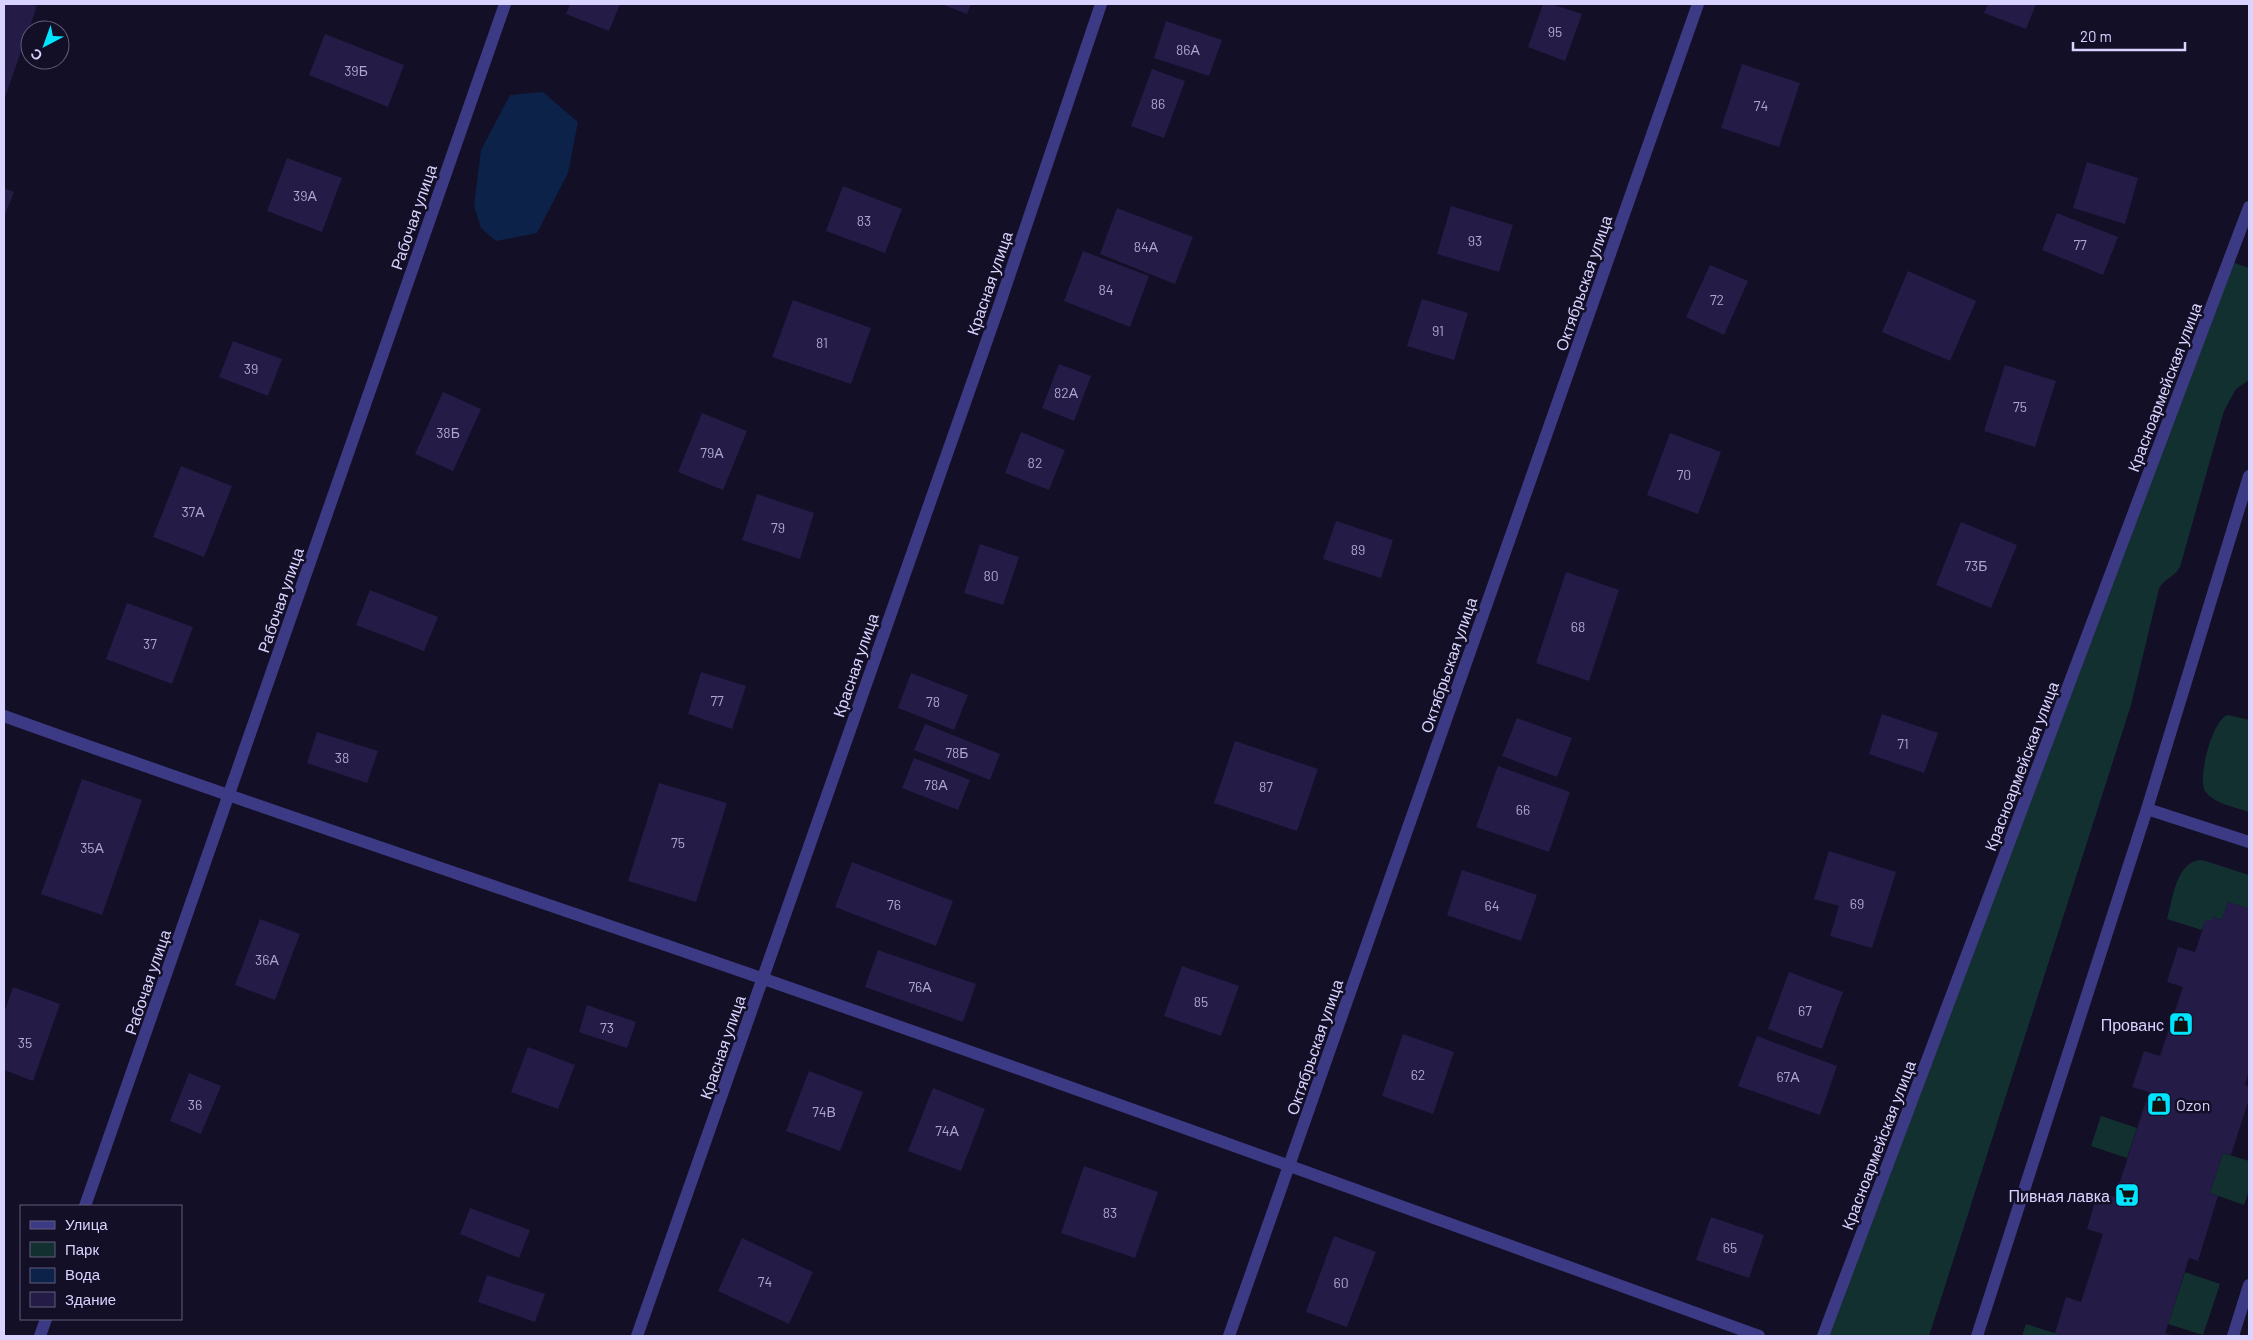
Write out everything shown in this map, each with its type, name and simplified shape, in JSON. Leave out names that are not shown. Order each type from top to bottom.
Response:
[{"type":"street","name":"Рабочая улица","points":[[85,1205],[505,4]]},
{"type":"street","name":"Красная улица","points":[[637,1336],[999,306],[1101,4]]},
{"type":"street","name":"Октябрьская улица","points":[[1229,1336],[1698,4]]},
{"type":"street","name":"Красноармейская улица","points":[[1823,1336],[2249,207]]},
{"type":"street","points":[[1977,1336],[2147,809],[2249,476]]},
{"type":"street","points":[[4,716],[229,797],[763,979],[1759,1336]]},
{"type":"street","points":[[2147,809],[2249,842]]},
{"type":"street","points":[[2233,1336],[2249,1285]]},
{"type":"street","points":[[40,1336],[46,1320]]},
{"type":"green space","points":[[2229,261],[2249,268],[2249,380],[2236,389],[2224,411],[2180,567],[2159,589],[2131,705],[1929,1336],[1823,1336]]},
{"type":"green space","points":[[2228,715],[2249,720],[2249,812],[2214,799],[2205,791],[2203,784],[2205,762],[2212,737],[2222,719]]},
{"type":"green space","points":[[2202,860],[2249,875],[2249,909],[2228,902],[2222,920],[2213,917],[2212,921],[2206,920],[2202,930],[2167,919],[2181,873],[2186,866]]},
{"type":"green space","points":[[2101,1116],[2137,1128],[2127,1158],[2091,1146]]},
{"type":"green space","points":[[2223,1153],[2249,1161],[2249,1190],[2244,1205],[2210,1193]]},
{"type":"green space","points":[[2185,1272],[2220,1284],[2203,1335],[2168,1324]]},
{"type":"green space","points":[[2026,1324],[2064,1336],[2022,1336]]},
{"type":"water","points":[[543,92],[578,122],[568,173],[537,233],[496,241],[481,228],[474,206],[481,150],[510,95]]},
{"type":"building","points":[[4,4],[29,4],[37,6],[32,20],[20,20],[20,54],[4,100]]},
{"type":"building","points":[[570,4],[620,4],[609,31],[566,14]]},
{"type":"building","points":[[941,4],[971,4],[967,14]]},
{"type":"building","points":[[1543,4],[1551,4],[1582,14],[1565,61],[1528,47]]},
{"type":"building","points":[[1988,4],[2036,4],[2026,29],[1984,13]]},
{"type":"building","points":[[1166,21],[1222,40],[1209,76],[1154,58]]},
{"type":"building","points":[[325,34],[404,65],[388,107],[309,75]]},
{"type":"building","points":[[1742,64],[1800,83],[1779,147],[1721,128]]},
{"type":"building","points":[[1152,69],[1185,81],[1164,138],[1131,126]]},
{"type":"building","points":[[287,158],[342,178],[322,232],[267,211]]},
{"type":"building","points":[[2087,162],[2138,178],[2125,224],[2073,208]]},
{"type":"building","points":[[843,186],[902,209],[885,253],[826,231]]},
{"type":"building","points":[[4,188],[14,192],[4,217]]},
{"type":"building","points":[[1451,206],[1513,225],[1499,272],[1437,254]]},
{"type":"building","points":[[1117,208],[1193,237],[1175,284],[1100,254]]},
{"type":"building","points":[[2057,213],[2118,237],[2103,275],[2042,250]]},
{"type":"building","points":[[1083,251],[1149,276],[1130,327],[1064,301]]},
{"type":"building","points":[[1710,265],[1748,281],[1724,335],[1686,317]]},
{"type":"building","points":[[1908,271],[1976,301],[1950,361],[1882,332]]},
{"type":"building","points":[[1422,299],[1468,313],[1454,360],[1407,346]]},
{"type":"building","points":[[793,300],[871,328],[851,384],[772,357]]},
{"type":"building","points":[[233,341],[282,359],[268,396],[219,377]]},
{"type":"building","points":[[1059,364],[1091,376],[1074,421],[1042,408]]},
{"type":"building","points":[[2005,365],[2056,381],[2035,447],[1984,431]]},
{"type":"building","points":[[443,392],[481,409],[453,471],[415,454]]},
{"type":"building","points":[[702,413],[747,431],[723,490],[678,472]]},
{"type":"building","points":[[1021,432],[1065,450],[1049,490],[1005,473]]},
{"type":"building","points":[[1670,433],[1721,452],[1698,514],[1647,495]]},
{"type":"building","points":[[181,466],[232,486],[204,557],[153,537]]},
{"type":"building","points":[[757,494],[814,513],[800,559],[742,540]]},
{"type":"building","points":[[1336,521],[1393,540],[1381,578],[1323,559]]},
{"type":"building","points":[[1961,522],[2017,545],[1991,608],[1936,585]]},
{"type":"building","points":[[980,544],[1019,557],[1003,605],[964,593]]},
{"type":"building","points":[[1566,572],[1619,590],[1589,681],[1536,663]]},
{"type":"building","points":[[370,590],[438,617],[424,651],[356,625]]},
{"type":"building","points":[[127,603],[193,627],[172,684],[106,659]]},
{"type":"building","points":[[701,672],[746,686],[732,729],[688,714]]},
{"type":"building","points":[[911,673],[968,695],[954,730],[898,708]]},
{"type":"building","points":[[1882,714],[1938,733],[1924,773],[1869,754]]},
{"type":"building","points":[[1517,718],[1572,738],[1557,777],[1502,756]]},
{"type":"building","points":[[925,724],[1000,754],[990,780],[914,750]]},
{"type":"building","points":[[317,732],[378,751],[367,783],[307,763]]},
{"type":"building","points":[[1235,741],[1318,769],[1297,831],[1214,803]]},
{"type":"building","points":[[914,758],[970,780],[958,810],[902,788]]},
{"type":"building","points":[[1498,766],[1570,792],[1549,852],[1476,827]]},
{"type":"building","points":[[82,779],[142,800],[102,915],[41,894]]},
{"type":"building","points":[[659,783],[727,803],[696,902],[628,881]]},
{"type":"building","points":[[1829,851],[1896,872],[1872,948],[1830,936],[1839,906],[1814,899]]},
{"type":"building","points":[[852,862],[953,901],[936,946],[835,907]]},
{"type":"building","points":[[1462,870],[1537,895],[1521,941],[1447,915]]},
{"type":"building","points":[[2228,902],[2249,909],[2249,1070],[2245,1085],[2249,1087],[2249,1099],[2231,1155],[2223,1153],[2210,1193],[2218,1196],[2198,1261],[2189,1258],[2165,1333],[2174,1336],[2064,1336],[2055,1333],[2066,1297],[2081,1302],[2103,1234],[2087,1229],[2098,1191],[2115,1197],[2149,1092],[2132,1087],[2144,1051],[2160,1056],[2183,987],[2167,982],[2178,947],[2195,952],[2206,919],[2212,921],[2212,917],[2222,920]]},
{"type":"building","points":[[260,919],[300,934],[275,1000],[235,985]]},
{"type":"building","points":[[878,950],[976,984],[963,1022],[865,987]]},
{"type":"building","points":[[1182,966],[1239,986],[1221,1036],[1164,1016]]},
{"type":"building","points":[[1789,972],[1843,992],[1822,1049],[1768,1029]]},
{"type":"building","points":[[13,987],[60,1004],[33,1081],[4,1070],[4,1013]]},
{"type":"building","points":[[587,1005],[636,1022],[627,1048],[579,1032]]},
{"type":"building","points":[[1403,1034],[1454,1052],[1433,1114],[1382,1096]]},
{"type":"building","points":[[1757,1036],[1837,1066],[1820,1115],[1738,1086]]},
{"type":"building","points":[[528,1047],[575,1065],[558,1109],[511,1092]]},
{"type":"building","points":[[809,1071],[863,1092],[840,1151],[786,1131]]},
{"type":"building","points":[[189,1073],[221,1086],[201,1134],[170,1121]]},
{"type":"building","points":[[933,1088],[985,1109],[961,1171],[908,1151]]},
{"type":"building","points":[[1084,1166],[1158,1192],[1135,1258],[1061,1233]]},
{"type":"building","points":[[470,1208],[530,1230],[519,1258],[460,1234]]},
{"type":"building","points":[[1711,1217],[1764,1235],[1749,1278],[1696,1260]]},
{"type":"building","points":[[1334,1236],[1376,1252],[1347,1327],[1306,1312]]},
{"type":"building","points":[[742,1238],[813,1272],[789,1324],[718,1291]]},
{"type":"building","points":[[487,1275],[545,1294],[535,1322],[478,1302]]},
{"type":"place","name":"Прованс","points":[[2181,1024]]},
{"type":"place","name":"Ozon","points":[[2159,1104]]},
{"type":"place","name":"Пивная лавка","points":[[2127,1195]]}]
